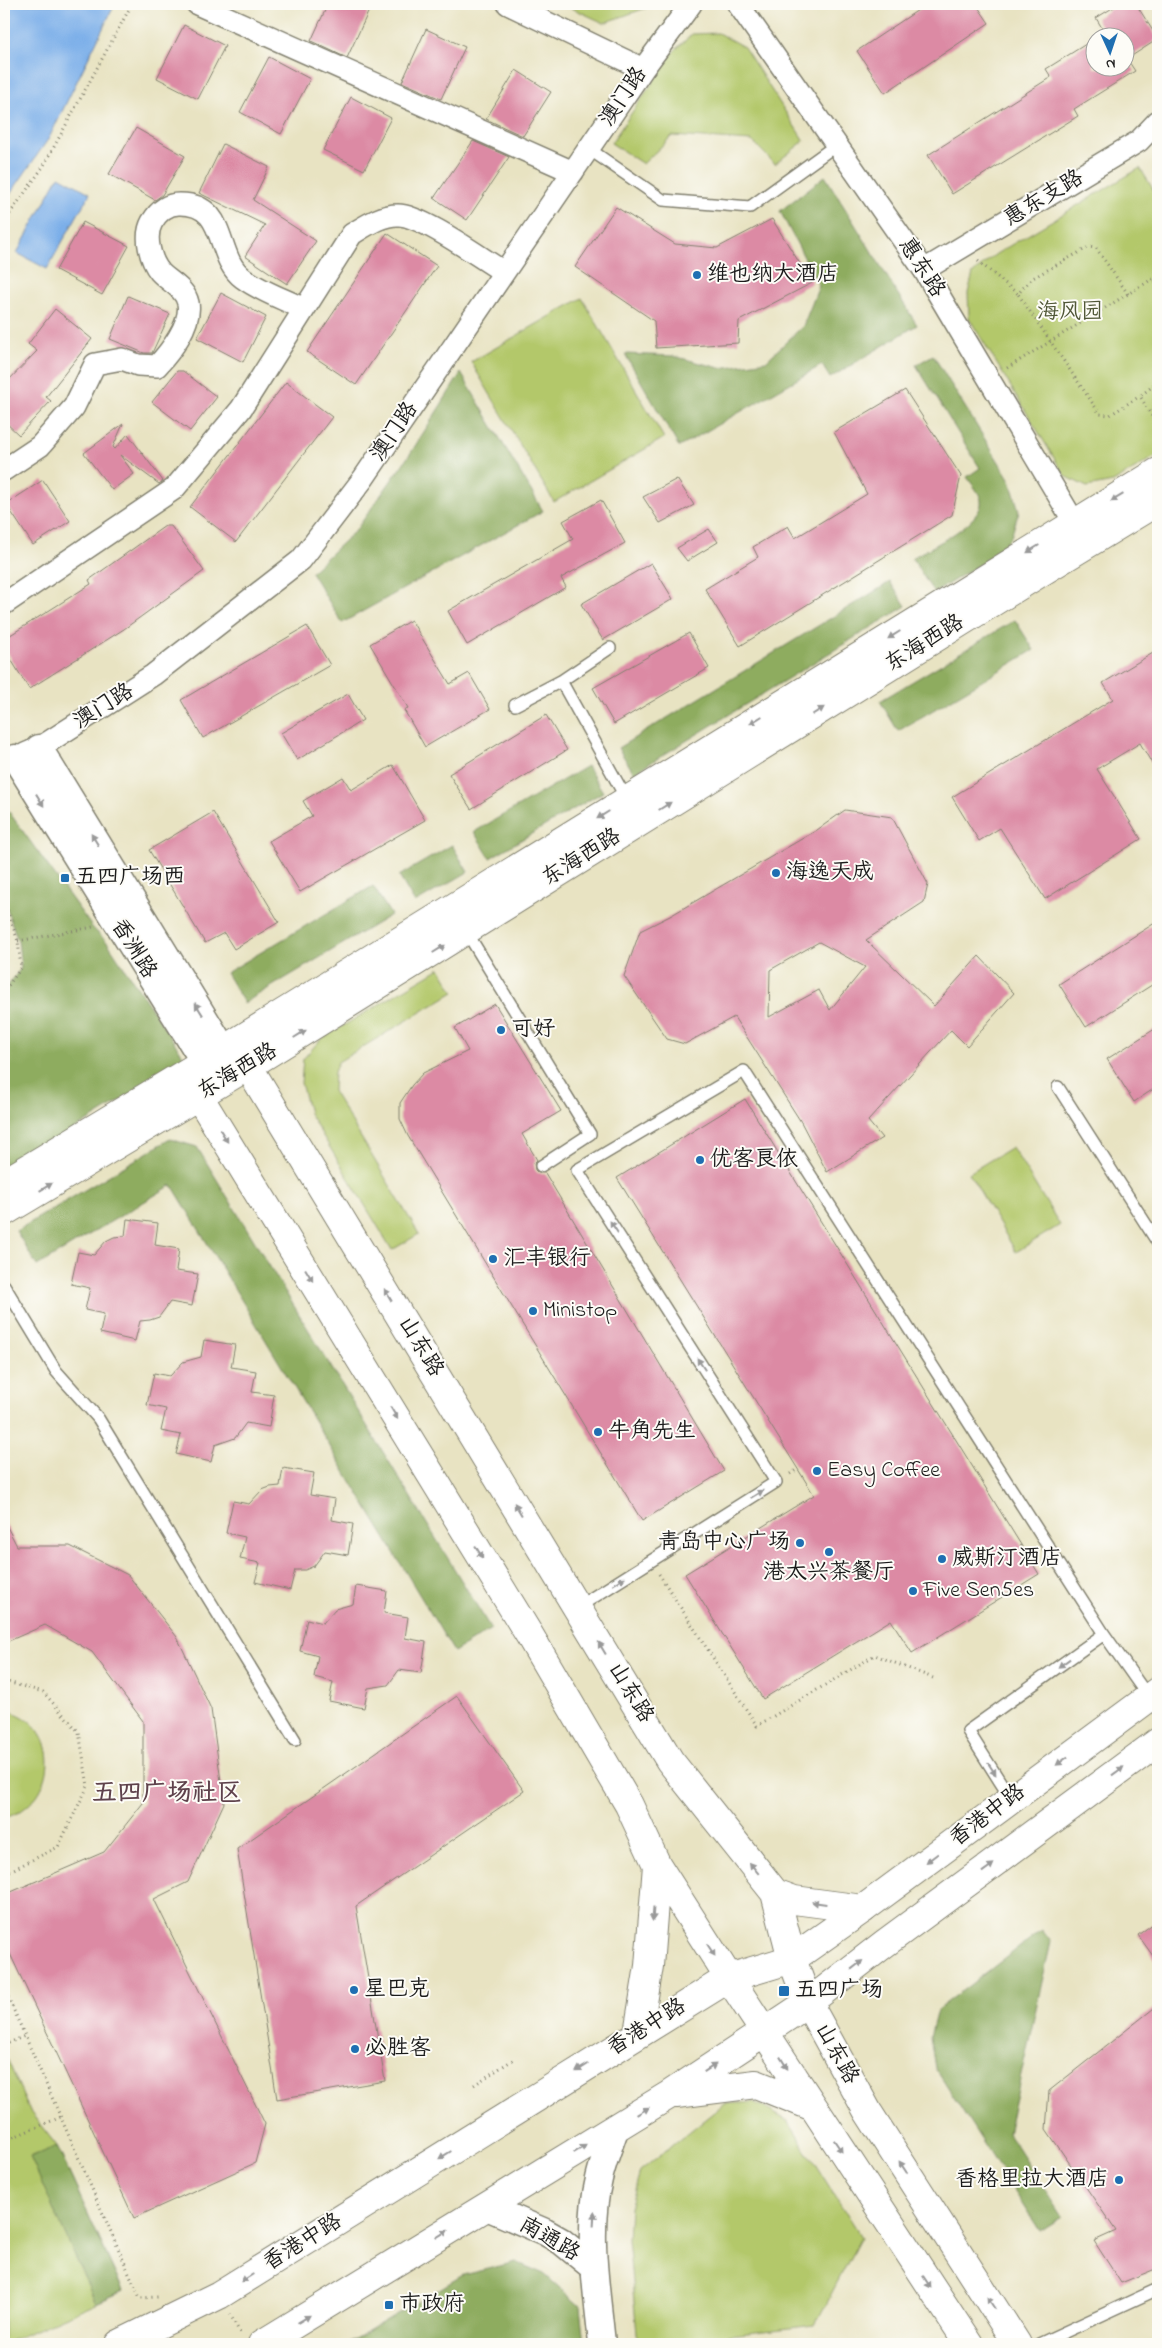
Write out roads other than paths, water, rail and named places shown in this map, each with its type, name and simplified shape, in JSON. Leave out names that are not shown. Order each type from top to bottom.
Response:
[{"type":"main road","name":"东海西路","points":[[4,1212],[248,1066],[466,931],[1080,534],[1158,472]]},
{"type":"main road","name":"东海西路","points":[[4,1183],[214,1056],[627,800],[1080,534],[1158,501]]},
{"type":"main road","name":"山东路","points":[[214,1056],[248,1066],[670,1761],[775,1893],[792,1959],[808,2004],[868,2112],[1018,2344]]},
{"type":"main road","points":[[214,1056],[198,1095],[535,1644],[629,1805],[657,1865],[811,2106],[968,2344]]},
{"type":"main road","name":"香港中路","points":[[119,2344],[219,2295],[729,1978],[792,1959],[1154,1695]]},
{"type":"main road","name":"香港中路","points":[[252,2340],[487,2207],[669,2095],[808,2004],[884,1944],[1155,1750]]},
{"type":"main road","points":[[638,2033],[649,1966],[657,1865]]},
{"type":"main road","points":[[775,1893],[794,1900],[863,1909]]},
{"type":"main road","points":[[669,2095],[756,2084],[811,2106]]},
{"type":"street","points":[[197,4],[573,172]]},
{"type":"street","points":[[508,4],[643,69]]},
{"type":"street","name":"澳门路","points":[[9,757],[39,748],[153,675],[302,560],[363,479],[643,69],[691,4]]},
{"type":"street","name":"惠东路","points":[[738,4],[924,270],[1080,534]]},
{"type":"street","name":"惠东支路","points":[[924,270],[1139,141],[1158,121]]},
{"type":"street","points":[[4,470],[40,446],[74,407],[95,364],[122,359],[138,366],[157,366],[174,348],[185,324],[188,303],[177,285],[160,272],[153,259],[148,241],[150,225],[158,213],[172,204],[190,204],[208,214],[220,231],[229,263],[242,278],[304,309]]},
{"type":"street","points":[[4,604],[174,489],[240,409],[352,234],[378,219],[400,215],[426,224],[504,272]]},
{"type":"street","name":"香洲路","points":[[39,748],[214,1056]]},
{"type":"street","name":"香洲路","points":[[9,757],[117,922],[214,1056]]},
{"type":"street","points":[[594,2268],[594,2218],[599,2179],[616,2127]]},
{"type":"street","name":"南通路","points":[[487,2207],[545,2232],[594,2268],[602,2344]]},
{"type":"lane","points":[[589,149],[662,200],[750,207],[836,145]]},
{"type":"lane","points":[[515,704],[562,681],[610,648]]},
{"type":"lane","points":[[562,681],[627,800]]},
{"type":"lane","points":[[466,931],[590,1134],[541,1166]]},
{"type":"lane","points":[[578,1607],[776,1482],[577,1170],[744,1071],[1104,1634],[1154,1695]]},
{"type":"lane","points":[[1058,1087],[1158,1243]]},
{"type":"lane","points":[[4,1285],[56,1371],[98,1418],[295,1740]]},
{"type":"lane","points":[[1011,1799],[968,1732],[1104,1634]]},
{"type":"lane","points":[[1039,2344],[1158,2289]]},
{"type":"water","points":[[4,4],[115,4],[49,138],[4,203]]},
{"type":"water","points":[[59,176],[90,193],[47,269],[17,253]]},
{"type":"place","name":"维也纳大酒店","points":[[697,275]]},
{"type":"place","name":"海逸天成","points":[[776,873]]},
{"type":"place","name":"五四广场西","points":[[65,878]]},
{"type":"place","name":"可好","points":[[501,1030]]},
{"type":"place","name":"优客良依","points":[[700,1160]]},
{"type":"place","name":"汇丰银行","points":[[493,1259]]},
{"type":"place","name":"Ministop","points":[[533,1311]]},
{"type":"place","name":"牛角先生","points":[[598,1432]]},
{"type":"place","name":"Easy Coffee","points":[[817,1471]]},
{"type":"place","name":"青岛中心广场","points":[[800,1543]]},
{"type":"place","name":"港太兴茶餐厅","points":[[829,1552]]},
{"type":"place","name":"威斯汀酒店","points":[[942,1559]]},
{"type":"place","name":"Five Sen5es","points":[[913,1591]]},
{"type":"place","name":"星巴克","points":[[354,1990]]},
{"type":"place","name":"五四广场","points":[[784,1991]]},
{"type":"place","name":"必胜客","points":[[355,2049]]},
{"type":"place","name":"香格里拉大酒店","points":[[1119,2180]]},
{"type":"place","name":"市政府","points":[[389,2305]]},
{"type":"district","name":"五四广场社区","points":[[167,1794]]},
{"type":"park label","name":"海风园","points":[[1070,313]]}]
